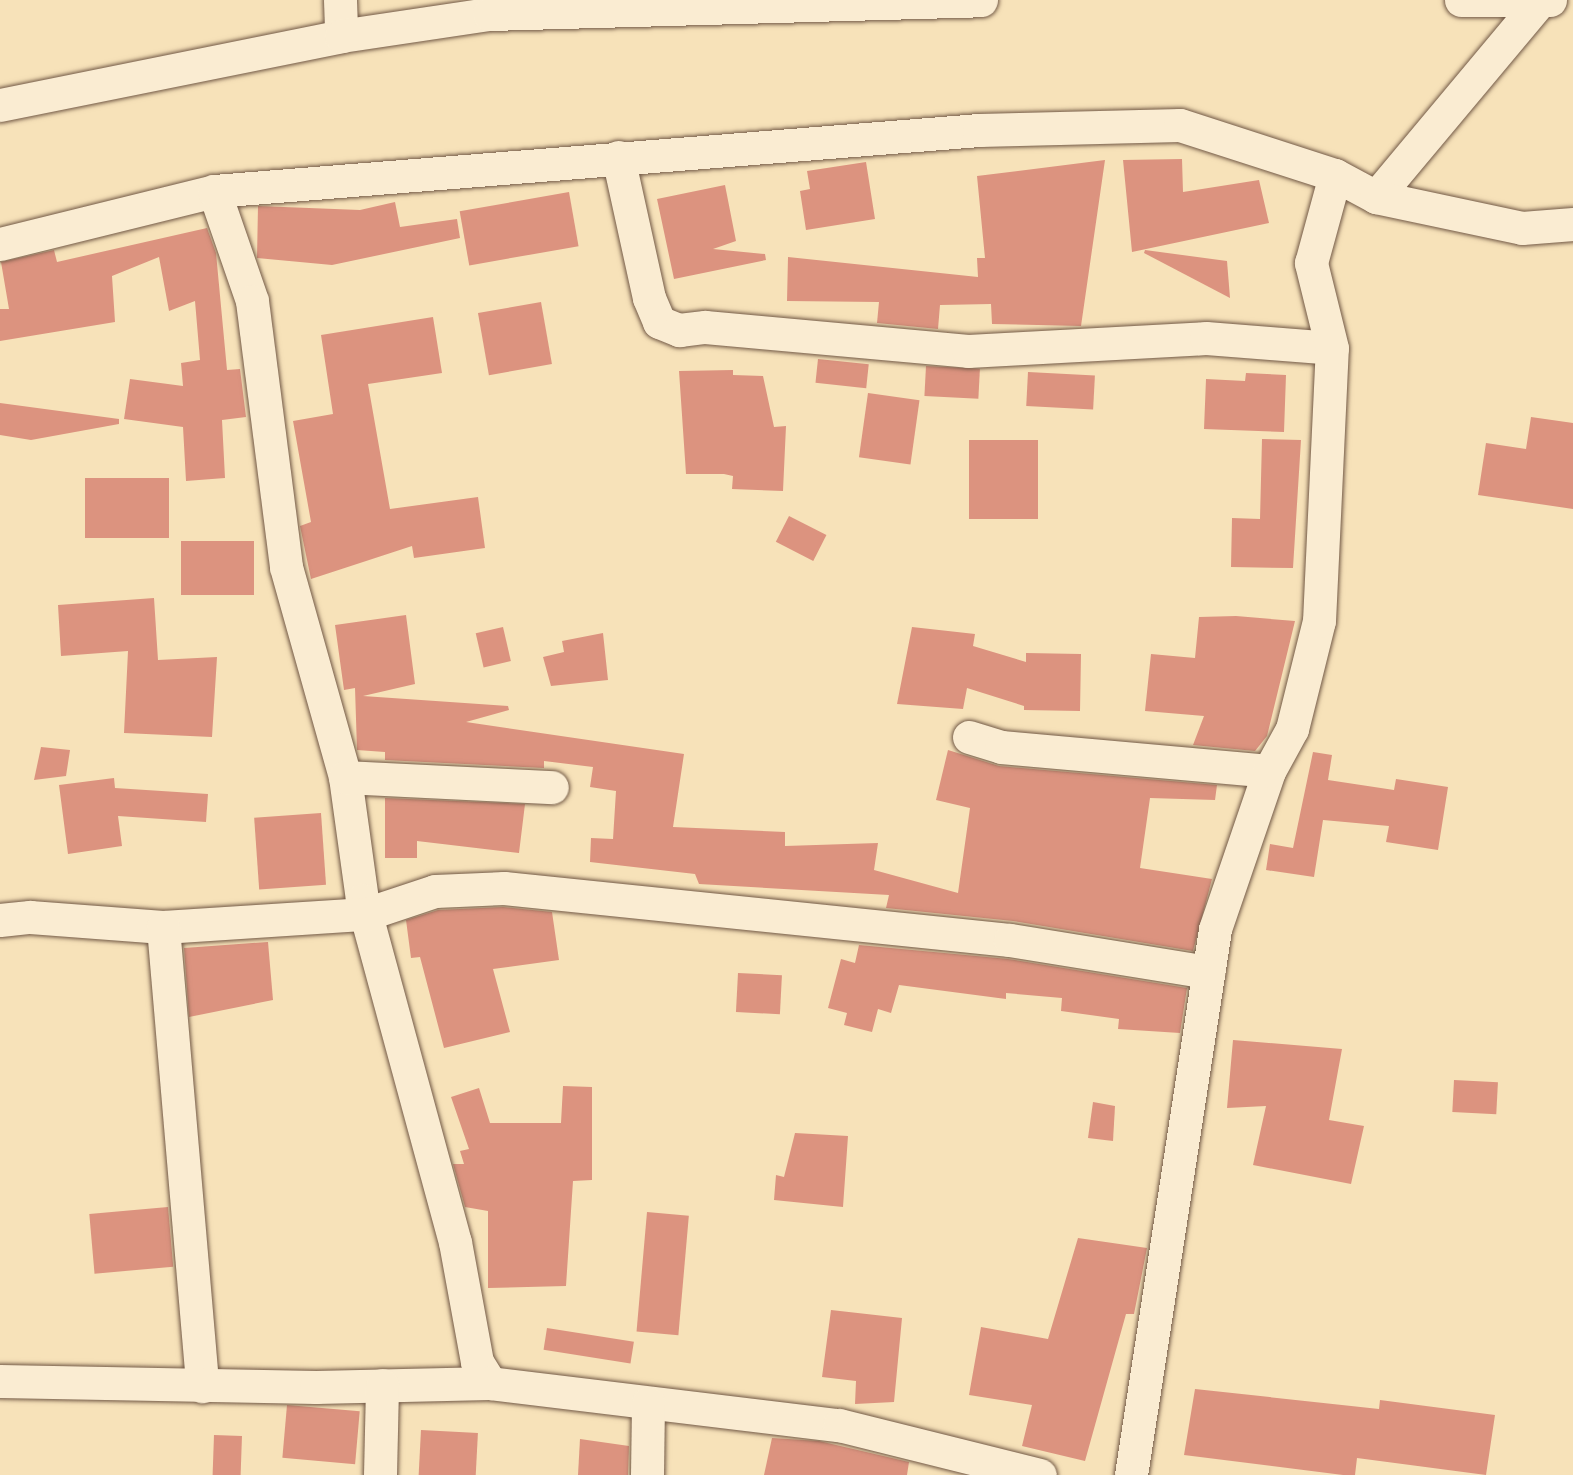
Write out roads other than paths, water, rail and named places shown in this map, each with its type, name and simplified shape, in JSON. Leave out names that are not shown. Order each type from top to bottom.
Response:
[{"type":"street","points":[[340,0],[341,36]]},
{"type":"street","points":[[0,105],[341,36],[489,14],[981,0]]},
{"type":"street","points":[[1461,0],[1545,1]]},
{"type":"street","points":[[1376,197],[1545,1]]},
{"type":"street","points":[[0,244],[214,191],[979,130],[1180,125],[1335,175],[1376,197],[1522,228],[1573,224]]},
{"type":"street","points":[[618,157],[649,298],[659,322],[679,330],[705,327],[968,351],[1206,338],[1332,348]]},
{"type":"street","points":[[1131,1475],[1215,929],[1269,771],[1292,729],[1318,621],[1332,348],[1311,263],[1335,175]]},
{"type":"street","points":[[214,191],[252,300],[286,567],[345,777],[366,914],[455,1242],[477,1362],[490,1383]]},
{"type":"street","points":[[969,737],[1012,748],[1269,771]]},
{"type":"street","points":[[345,777],[552,787]]},
{"type":"street","points":[[0,920],[30,916],[163,927],[366,914],[435,891],[504,888],[976,936],[1208,972]]},
{"type":"street","points":[[163,927],[201,1386]]},
{"type":"street","points":[[0,1381],[201,1386],[490,1383],[648,1404],[838,1425],[1040,1475]]},
{"type":"street","points":[[380,1475],[382,1385]]},
{"type":"street","points":[[647,1475],[648,1404]]}]
